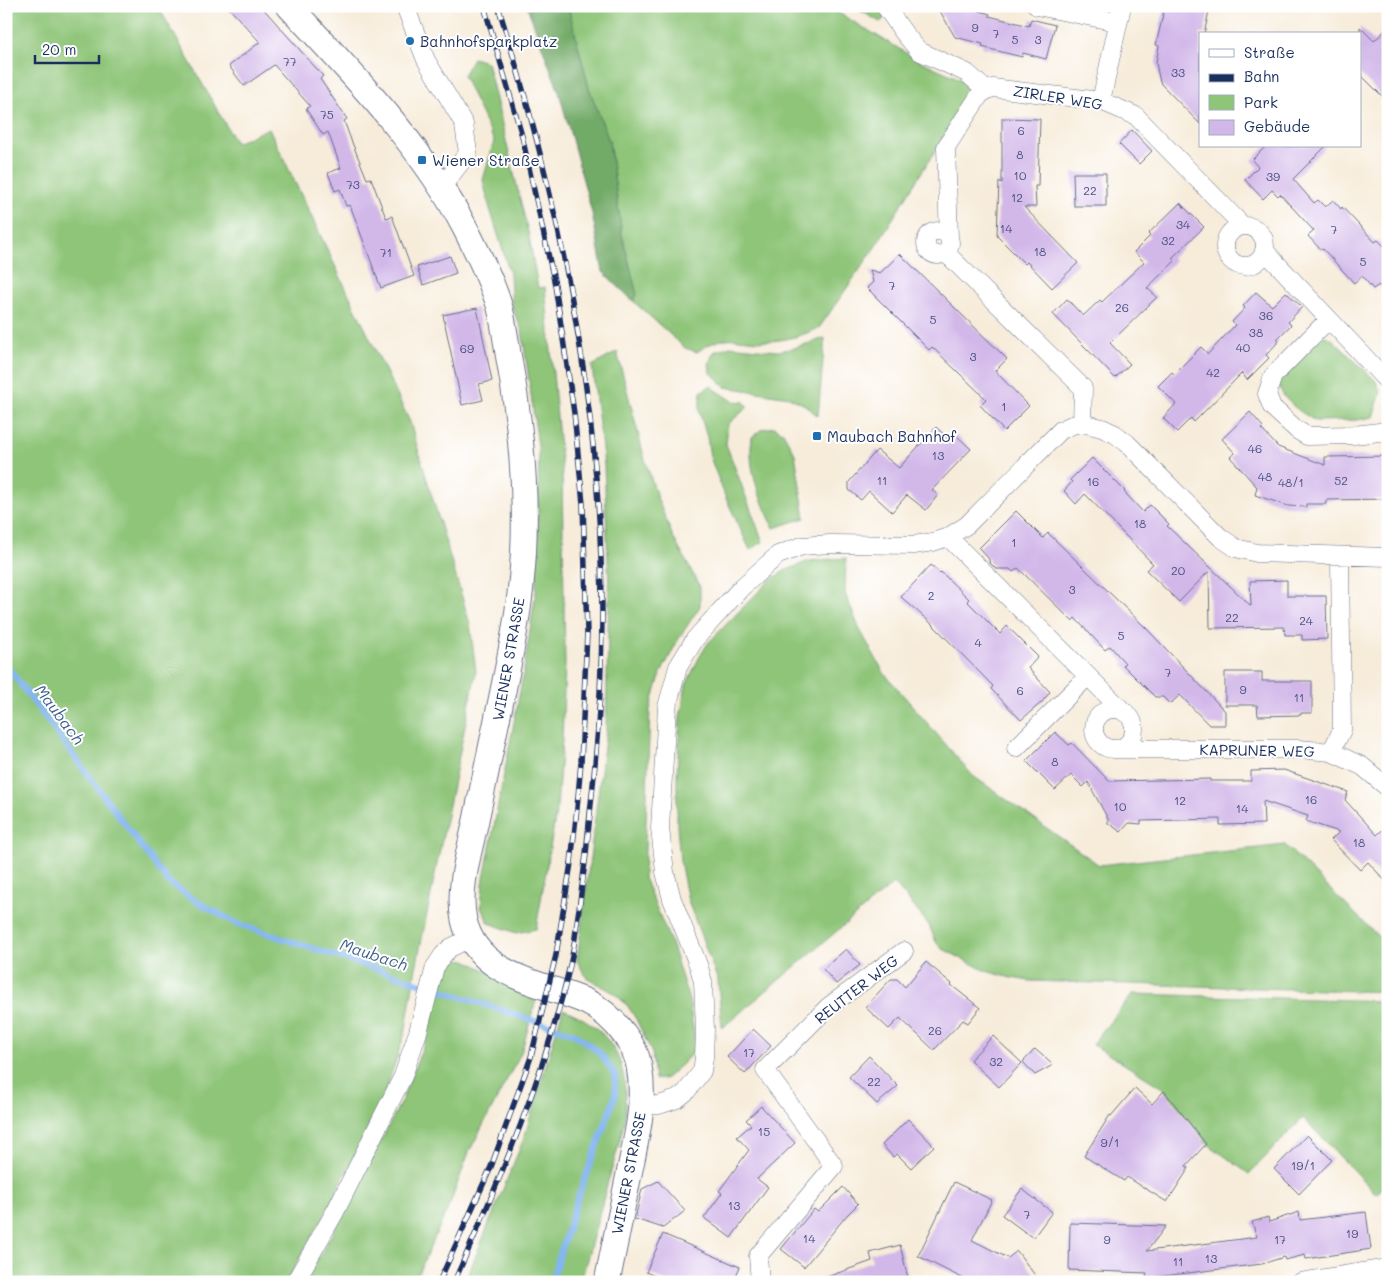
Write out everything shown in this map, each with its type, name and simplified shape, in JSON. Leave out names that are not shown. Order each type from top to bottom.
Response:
[{"type":"street","name":"WIENER STRASSE","points":[[289,6],[372,95],[441,188],[465,228],[500,308],[517,404],[525,516],[522,580],[518,612],[464,881],[464,918],[470,938],[482,954],[498,968],[525,980],[588,1002],[618,1026],[629,1041],[639,1062],[642,1106],[607,1282]]},
{"type":"street","points":[[405,6],[426,60],[464,124],[468,153],[441,188]]},
{"type":"street","points":[[885,6],[904,34],[919,51],[966,73],[986,90],[979,96],[946,146],[947,246],[1083,388],[1082,423]]},
{"type":"street","points":[[1037,6],[1119,14],[1101,101]]},
{"type":"street","name":"ZIRLER WEG","points":[[986,90],[999,88],[1101,101],[1136,116],[1243,226]]},
{"type":"street","points":[[1243,226],[1250,226],[1260,233],[1264,245],[1261,256],[1252,264],[1238,264],[1232,261],[1225,250],[1225,243],[1231,231],[1243,226]]},
{"type":"street","points":[[1264,250],[1388,382]]},
{"type":"street","points":[[1328,320],[1273,376],[1267,394],[1272,408],[1297,430],[1307,436],[1354,435],[1388,431]]},
{"type":"street","points":[[642,1106],[659,1105],[677,1099],[686,1092],[702,1072],[704,1058],[703,982],[699,967],[672,899],[665,872],[660,828],[667,707],[678,667],[695,639],[742,587],[778,555],[802,546],[830,544],[914,545],[948,537],[966,525],[1061,430],[1082,423],[1102,428],[1127,443],[1220,537],[1236,548],[1257,554],[1388,558]]},
{"type":"street","points":[[948,537],[1125,713],[1132,722],[1133,734],[1126,745],[1115,749],[1102,745],[1095,733],[1094,726],[1101,715],[1113,709],[1125,713]]},
{"type":"street","points":[[1331,752],[1342,730],[1340,557]]},
{"type":"street","points":[[1016,748],[1087,676]]},
{"type":"street","name":"KAPRUNER WEG","points":[[1115,749],[1299,749],[1331,752],[1362,766],[1388,788]]},
{"type":"street","points":[[294,1282],[335,1212],[403,1076],[418,1032],[435,967],[450,948],[470,938]]},
{"type":"street","name":"REUTTER WEG","points":[[760,1282],[758,1256],[834,1166],[765,1070],[828,1007],[904,951]]},
{"type":"street","points":[[1302,1282],[1388,1268]]},
{"type":"green space","points":[[6,6],[158,6],[236,143],[269,128],[410,422],[470,624],[476,672],[416,968],[405,1033],[386,1090],[330,1205],[286,1282],[6,1282]]},
{"type":"green space","points":[[527,6],[568,6],[589,88],[609,141],[622,235],[637,295],[633,301],[603,272],[592,213],[559,92]]},
{"type":"green space","points":[[568,6],[827,6],[918,60],[960,79],[967,89],[964,104],[872,252],[819,328],[795,337],[770,341],[725,339],[708,345],[697,352],[685,348],[633,301],[637,295],[622,235],[609,141],[589,88]]},
{"type":"green space","points":[[852,6],[878,6],[885,18],[880,22]]},
{"type":"green space","points":[[473,58],[487,62],[529,236],[538,288],[545,287],[562,471],[565,666],[557,807],[536,929],[516,933],[489,923],[481,908],[483,884],[523,675],[536,591],[539,453],[522,330],[512,308],[510,274],[483,180],[494,141],[463,75]]},
{"type":"green space","points":[[1325,336],[1332,339],[1375,380],[1381,392],[1373,417],[1357,420],[1315,421],[1290,403],[1281,392],[1278,377],[1317,337]]},
{"type":"green space","points":[[825,338],[818,416],[805,405],[789,397],[725,387],[710,372],[709,362],[714,352],[730,346],[777,351],[791,349]]},
{"type":"green space","points":[[617,352],[645,460],[658,500],[673,537],[700,587],[700,606],[678,640],[661,673],[650,709],[644,878],[670,940],[689,1000],[696,1049],[665,1079],[655,1079],[652,1053],[636,1019],[627,1005],[614,993],[586,977],[577,961],[606,731],[609,584],[604,465],[592,366]]},
{"type":"green space","points":[[710,386],[733,401],[744,402],[748,407],[728,424],[726,444],[763,542],[750,550],[725,496],[710,457],[707,437],[699,411],[701,392]]},
{"type":"green space","points":[[774,427],[783,432],[795,454],[805,518],[774,528],[756,484],[751,461],[751,449],[752,437],[762,429]]},
{"type":"green space","points":[[846,558],[845,593],[859,628],[884,673],[973,776],[1099,865],[1285,845],[1388,946],[1388,992],[1030,981],[1011,978],[986,971],[941,948],[936,942],[929,925],[894,883],[722,1028],[718,981],[688,901],[680,861],[677,826],[677,775],[680,718],[686,685],[708,643],[770,580],[786,570],[809,561]]},
{"type":"green space","points":[[458,959],[466,960],[502,979],[538,993],[521,1053],[469,1152],[450,1204],[414,1282],[305,1282],[342,1216],[401,1102],[425,1042],[447,969]]},
{"type":"green space","points":[[1133,994],[1388,1001],[1388,1183],[1376,1194],[1303,1118],[1249,1174],[1208,1144],[1164,1089],[1092,1044]]},
{"type":"green space","points":[[563,1009],[590,1024],[610,1043],[617,1055],[625,1084],[624,1123],[581,1282],[465,1282],[524,1138]]},
{"type":"building","points":[[227,6],[261,6],[323,76],[320,79],[347,119],[344,121],[351,140],[367,179],[371,178],[386,218],[392,216],[414,276],[381,288],[350,205],[346,206],[340,189],[335,191],[328,173],[341,168],[328,132],[323,135],[306,109],[310,106],[274,65],[244,86],[229,66],[260,42]]},
{"type":"building","points":[[937,6],[964,6],[990,14],[989,16],[1029,26],[1031,19],[1055,25],[1046,59],[1023,53],[1022,57],[982,47],[983,44],[955,37]]},
{"type":"building","points":[[1165,6],[1210,6],[1204,32],[1199,32],[1199,123],[1161,84],[1156,63],[1159,46],[1156,45]]},
{"type":"building","points":[[1360,27],[1374,41],[1388,28],[1388,102],[1362,76],[1362,32],[1360,32]]},
{"type":"building","points":[[1002,118],[1040,119],[1038,186],[1035,186],[1036,207],[1024,207],[1078,263],[1052,288],[1027,262],[1025,264],[997,236],[999,181],[1002,183]]},
{"type":"building","points":[[1132,130],[1152,151],[1139,164],[1119,144]]},
{"type":"building","points":[[1264,148],[1324,148],[1293,179],[1314,203],[1318,200],[1325,207],[1333,200],[1375,242],[1378,240],[1388,250],[1388,295],[1379,285],[1373,289],[1362,276],[1354,283],[1323,249],[1321,250],[1308,236],[1314,231],[1280,194],[1278,196],[1272,190],[1263,199],[1245,180],[1258,167],[1252,160]]},
{"type":"building","points":[[1073,173],[1106,173],[1106,206],[1074,206]]},
{"type":"building","points":[[1180,203],[1204,227],[1172,258],[1175,261],[1147,288],[1157,297],[1110,343],[1130,364],[1115,378],[1053,314],[1067,299],[1083,316],[1100,300],[1102,302],[1144,262],[1134,252],[1150,236],[1148,234]]},
{"type":"building","points":[[900,254],[1007,359],[995,371],[1029,406],[1004,431],[980,405],[986,399],[932,347],[929,350],[867,288],[873,282],[870,270],[880,273]]},
{"type":"building","points":[[450,256],[456,273],[423,285],[417,267]]},
{"type":"building","points":[[1256,292],[1272,306],[1286,292],[1302,307],[1288,322],[1291,325],[1277,339],[1279,341],[1266,355],[1269,358],[1247,380],[1242,373],[1194,422],[1191,418],[1177,432],[1163,418],[1176,404],[1158,386],[1172,372],[1174,374],[1201,347],[1208,354],[1235,325],[1232,322]]},
{"type":"building","points":[[477,308],[492,381],[479,384],[483,400],[462,405],[443,315]]},
{"type":"building","points":[[1250,412],[1263,427],[1261,429],[1278,447],[1325,465],[1325,457],[1388,456],[1388,499],[1326,500],[1326,504],[1306,504],[1306,507],[1288,506],[1255,495],[1257,487],[1230,457],[1235,453],[1222,439]]},
{"type":"building","points":[[936,427],[951,441],[956,435],[971,449],[932,490],[938,495],[926,510],[907,495],[892,512],[869,491],[861,500],[849,490],[849,482],[877,450],[899,468]]},
{"type":"building","points":[[1092,458],[1143,512],[1150,505],[1169,524],[1167,526],[1251,606],[1250,581],[1287,580],[1287,596],[1326,596],[1327,639],[1302,640],[1302,635],[1285,635],[1284,627],[1210,628],[1209,571],[1179,602],[1146,570],[1153,564],[1085,494],[1076,504],[1064,491],[1072,482],[1070,480]]},
{"type":"building","points":[[1016,511],[1043,538],[1048,533],[1147,629],[1225,711],[1225,725],[1209,725],[1180,695],[1170,704],[1163,697],[1155,697],[1123,665],[1125,663],[1110,646],[1105,650],[1075,618],[1072,621],[1018,568],[1013,572],[1010,569],[996,569],[989,562],[989,559],[979,548]]},
{"type":"building","points":[[931,565],[969,599],[967,601],[1000,634],[1007,626],[1038,657],[1028,668],[1050,692],[1042,702],[1021,720],[991,689],[993,686],[932,624],[901,597]]},
{"type":"building","points":[[1225,672],[1262,672],[1262,681],[1312,681],[1312,713],[1258,716],[1257,705],[1225,705]]},
{"type":"building","points":[[1055,732],[1069,745],[1072,743],[1109,781],[1210,779],[1210,781],[1251,781],[1251,771],[1284,770],[1348,792],[1345,800],[1377,835],[1388,825],[1388,884],[1368,862],[1360,870],[1331,840],[1339,832],[1306,821],[1308,816],[1263,801],[1264,824],[1220,825],[1220,819],[1141,821],[1141,824],[1129,823],[1121,832],[1108,823],[1108,819],[1088,782],[1083,787],[1071,775],[1055,790],[1026,761]]},
{"type":"building","points":[[846,949],[860,965],[836,984],[823,969]]},
{"type":"building","points":[[926,962],[980,1008],[968,1023],[963,1020],[934,1050],[900,1018],[889,1029],[865,1007],[891,979],[897,979],[905,987]]},
{"type":"building","points":[[753,1029],[771,1046],[745,1074],[727,1057]]},
{"type":"building","points":[[993,1036],[1022,1063],[999,1087],[970,1060]]},
{"type":"building","points":[[1035,1049],[1053,1065],[1035,1075],[1023,1062]]},
{"type":"building","points":[[869,1056],[898,1086],[877,1104],[849,1077]]},
{"type":"building","points":[[1135,1088],[1152,1104],[1164,1091],[1206,1144],[1186,1166],[1189,1168],[1167,1202],[1127,1177],[1124,1181],[1084,1156],[1110,1115]]},
{"type":"building","points":[[761,1106],[795,1143],[757,1179],[768,1187],[731,1238],[704,1218],[722,1193],[719,1191],[749,1150],[737,1137],[751,1125],[746,1120]]},
{"type":"building","points":[[908,1119],[934,1146],[911,1168],[897,1154],[893,1157],[882,1145]]},
{"type":"building","points":[[1307,1135],[1332,1160],[1299,1194],[1274,1169]]},
{"type":"building","points":[[658,1181],[685,1211],[663,1228],[635,1219],[642,1189]]},
{"type":"building","points":[[954,1182],[992,1200],[972,1240],[1008,1258],[1017,1251],[1040,1282],[970,1282],[918,1256]]},
{"type":"building","points":[[843,1187],[858,1204],[804,1267],[781,1249],[814,1209],[818,1212]]},
{"type":"building","points":[[1022,1189],[1052,1212],[1033,1238],[1002,1215]]},
{"type":"building","points":[[1299,1212],[1300,1220],[1366,1212],[1371,1249],[1306,1259],[1305,1255],[1285,1260],[1284,1257],[1262,1264],[1146,1278],[1147,1273],[1069,1270],[1070,1223],[1166,1226],[1147,1251],[1257,1237],[1252,1222],[1268,1217],[1269,1222]]},
{"type":"building","points":[[663,1234],[740,1267],[733,1282],[667,1282],[646,1272]]},
{"type":"building","points":[[900,1245],[909,1282],[821,1282],[821,1279],[872,1261],[870,1253]]},
{"type":"waterway","name":"Maubach","points":[[6,665],[168,882],[199,903],[238,924],[575,1034],[600,1053],[615,1075],[615,1097],[577,1200],[551,1282]]},
{"type":"railway","points":[[439,1282],[491,1167],[531,1057],[556,955],[571,863],[577,808],[587,633],[583,504],[574,413],[555,285],[522,136],[484,6]]},
{"type":"railway","points":[[454,1282],[489,1204],[521,1124],[549,1043],[571,961],[589,830],[598,733],[601,661],[600,536],[585,382],[558,230],[520,80],[498,6]]},
{"type":"place","name":"Bahnhofsparkplatz","points":[[410,41]]},
{"type":"place","name":"Wiener Straße","points":[[422,160]]},
{"type":"place","name":"Maubach Bahnhof","points":[[817,436]]}]
